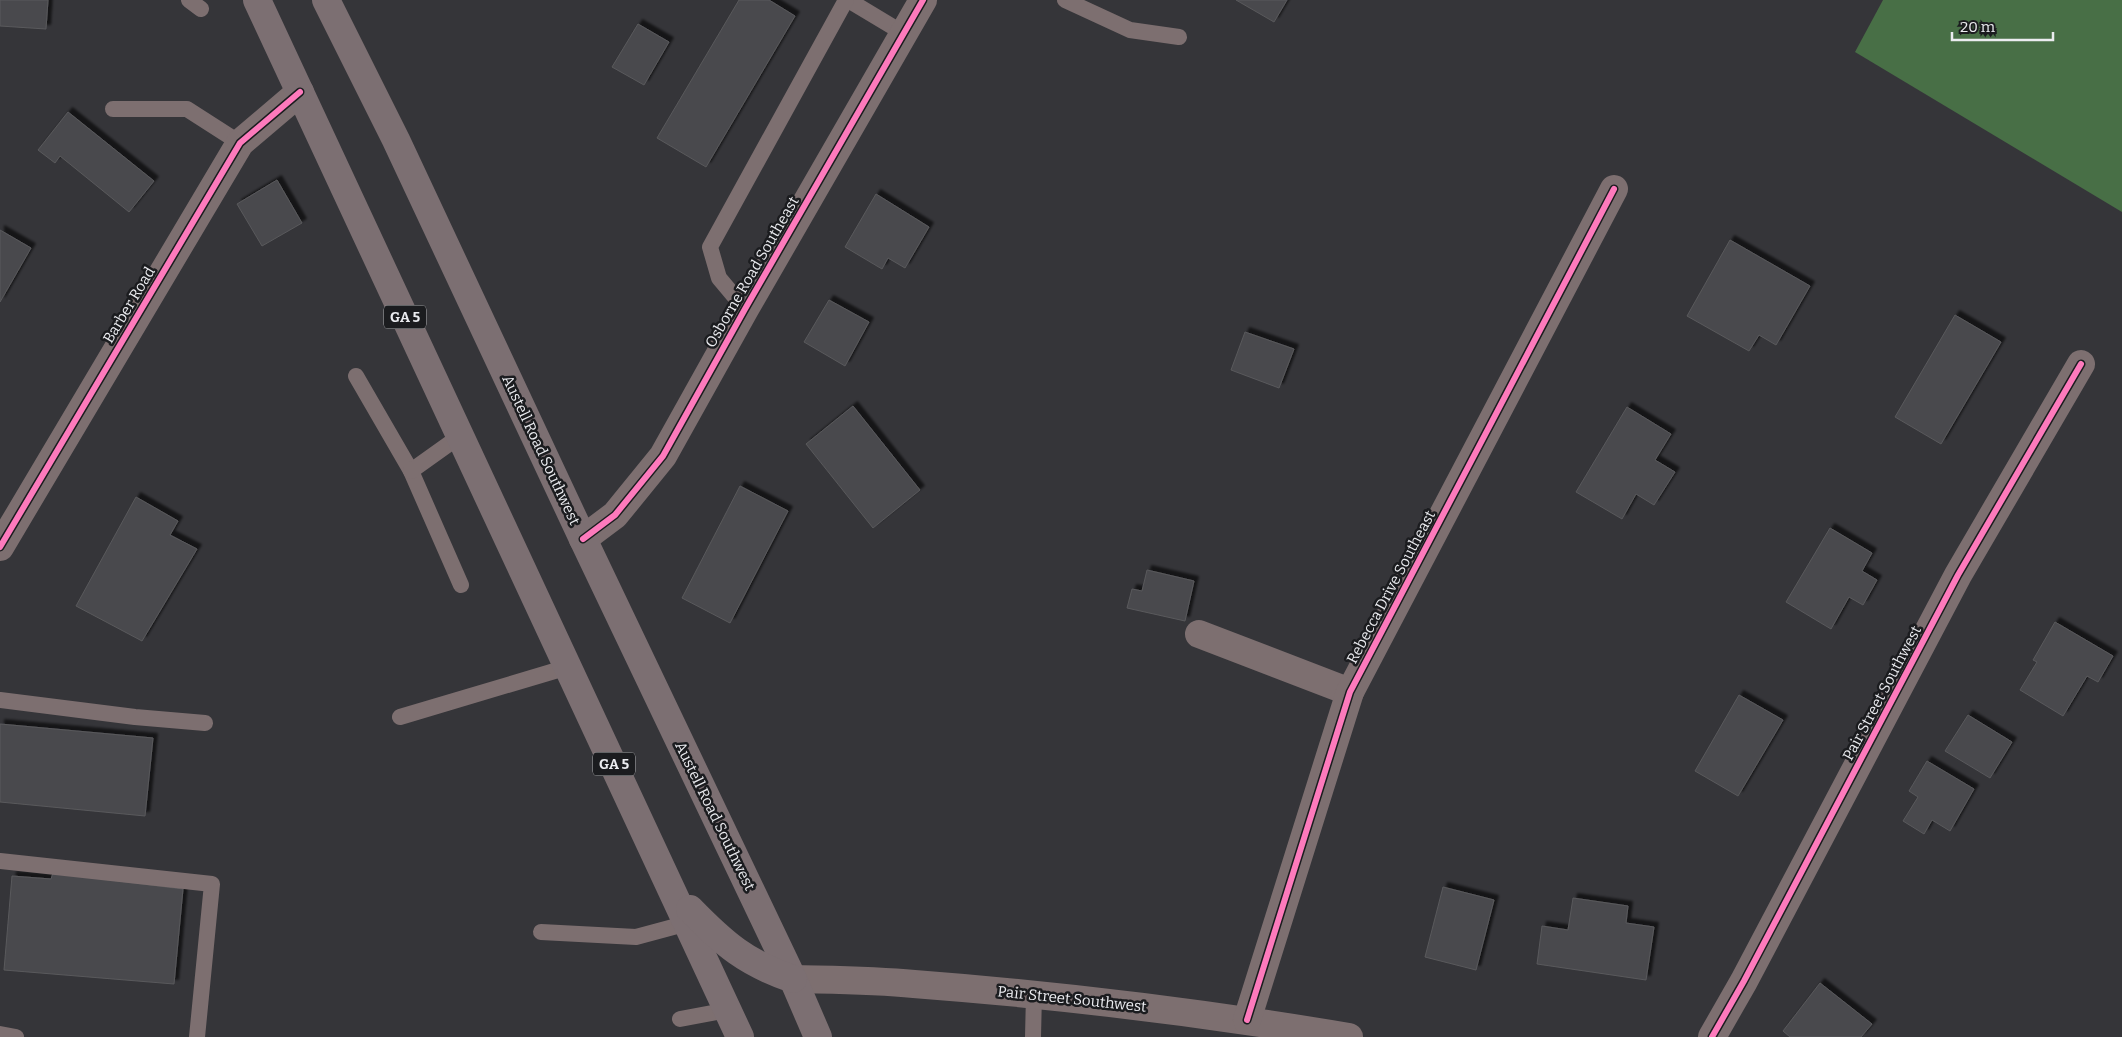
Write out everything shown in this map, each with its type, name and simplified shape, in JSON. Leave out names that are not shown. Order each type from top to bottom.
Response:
[{"type":"main road","name":"GA 5","points":[[256,0],[675,894],[740,1037]]},
{"type":"main road","name":"Austell Road Southwest","points":[[326,0],[396,140],[583,539],[793,979],[818,1037]]},
{"type":"main road","points":[[675,894],[720,940],[743,957],[767,970],[793,979]]},
{"type":"street","name":"Osborne Road Southeast","points":[[583,539],[615,515],[663,456],[745,309],[923,0]]},
{"type":"street","name":"Barber Road","points":[[0,547],[240,144],[300,92]]},
{"type":"street","name":"Rebecca Drive Southeast","points":[[1247,1020],[1350,692],[1614,189]]},
{"type":"street","name":"Pair Street Southwest","points":[[1712,1037],[1744,981],[1958,575],[2082,364]]},
{"type":"street","points":[[1199,634],[1350,692]]},
{"type":"street","name":"Pair Street Southwest","points":[[793,979],[912,983],[1034,994],[1247,1020],[1349,1037]]},
{"type":"lane","points":[[745,309],[719,278],[710,247],[847,0],[903,33]]},
{"type":"lane","points":[[1065,0],[1130,30],[1179,37]]},
{"type":"lane","points":[[113,109],[187,109],[240,144]]},
{"type":"lane","points":[[356,376],[411,471],[461,585]]},
{"type":"lane","points":[[411,471],[460,436]]},
{"type":"lane","points":[[400,717],[568,667]]},
{"type":"lane","points":[[0,700],[135,717],[205,723]]},
{"type":"lane","points":[[0,860],[212,884],[197,1037]]},
{"type":"lane","points":[[541,932],[636,937],[688,923]]},
{"type":"lane","points":[[1033,1037],[1034,994]]},
{"type":"lane","points":[[680,1019],[728,1010]]},
{"type":"lane","points":[[0,1034],[16,1037]]},
{"type":"green space","points":[[1883,0],[2122,0],[2122,212],[1855,52]]},
{"type":"building","points":[[0,0],[48,0],[46,29],[0,26]]},
{"type":"building","points":[[739,0],[769,0],[795,16],[706,167],[657,138]]},
{"type":"building","points":[[1236,0],[1287,0],[1274,22]]},
{"type":"building","points":[[638,24],[669,42],[644,85],[612,67]]},
{"type":"building","points":[[68,112],[154,181],[129,212],[60,156],[55,163],[38,150]]},
{"type":"building","points":[[277,180],[302,223],[262,246],[237,204]]},
{"type":"building","points":[[876,194],[929,227],[905,268],[888,258],[882,269],[845,247]]},
{"type":"building","points":[[0,230],[31,248],[0,302]]},
{"type":"building","points":[[1730,240],[1810,286],[1776,345],[1759,335],[1749,351],[1687,316]]},
{"type":"building","points":[[829,300],[869,322],[845,366],[804,342]]},
{"type":"building","points":[[1955,315],[2001,342],[1941,444],[1895,417]]},
{"type":"building","points":[[1245,332],[1294,349],[1279,388],[1231,370]]},
{"type":"building","points":[[853,406],[920,490],[873,528],[806,444]]},
{"type":"building","points":[[1627,407],[1671,434],[1655,460],[1675,472],[1654,505],[1636,494],[1622,519],[1576,492]]},
{"type":"building","points":[[740,486],[788,511],[730,623],[682,598]]},
{"type":"building","points":[[136,497],[178,521],[170,535],[197,549],[142,641],[76,606]]},
{"type":"building","points":[[1830,528],[1872,553],[1862,571],[1877,580],[1863,605],[1849,597],[1831,629],[1786,602]]},
{"type":"building","points":[[1147,570],[1194,581],[1185,621],[1127,608],[1132,589],[1142,591]]},
{"type":"building","points":[[2055,622],[2113,656],[2098,682],[2087,676],[2063,716],[2020,690],[2037,662],[2033,660]]},
{"type":"building","points":[[1739,695],[1783,720],[1738,796],[1695,771]]},
{"type":"building","points":[[1968,715],[2012,742],[1990,778],[1945,751]]},
{"type":"building","points":[[0,724],[153,738],[145,816],[0,802]]},
{"type":"building","points":[[1927,761],[1974,789],[1950,831],[1932,820],[1924,834],[1903,821],[1918,797],[1909,791]]},
{"type":"building","points":[[53,873],[183,889],[174,984],[4,970],[12,876],[51,879]]},
{"type":"building","points":[[1443,887],[1494,900],[1476,970],[1425,957]]},
{"type":"building","points":[[1573,898],[1628,906],[1626,923],[1654,927],[1646,980],[1537,964],[1542,926],[1568,930]]},
{"type":"building","points":[[1820,983],[1872,1024],[1861,1037],[1790,1037],[1783,1031]]},
{"type":"cycle path","points":[[583,539],[615,515],[663,456],[745,309],[923,0]]},
{"type":"cycle path","points":[[0,547],[240,143],[300,92]]},
{"type":"cycle path","points":[[1247,1020],[1350,692],[1614,189]]},
{"type":"cycle path","points":[[1712,1037],[1744,981],[1958,575],[2081,364]]}]
